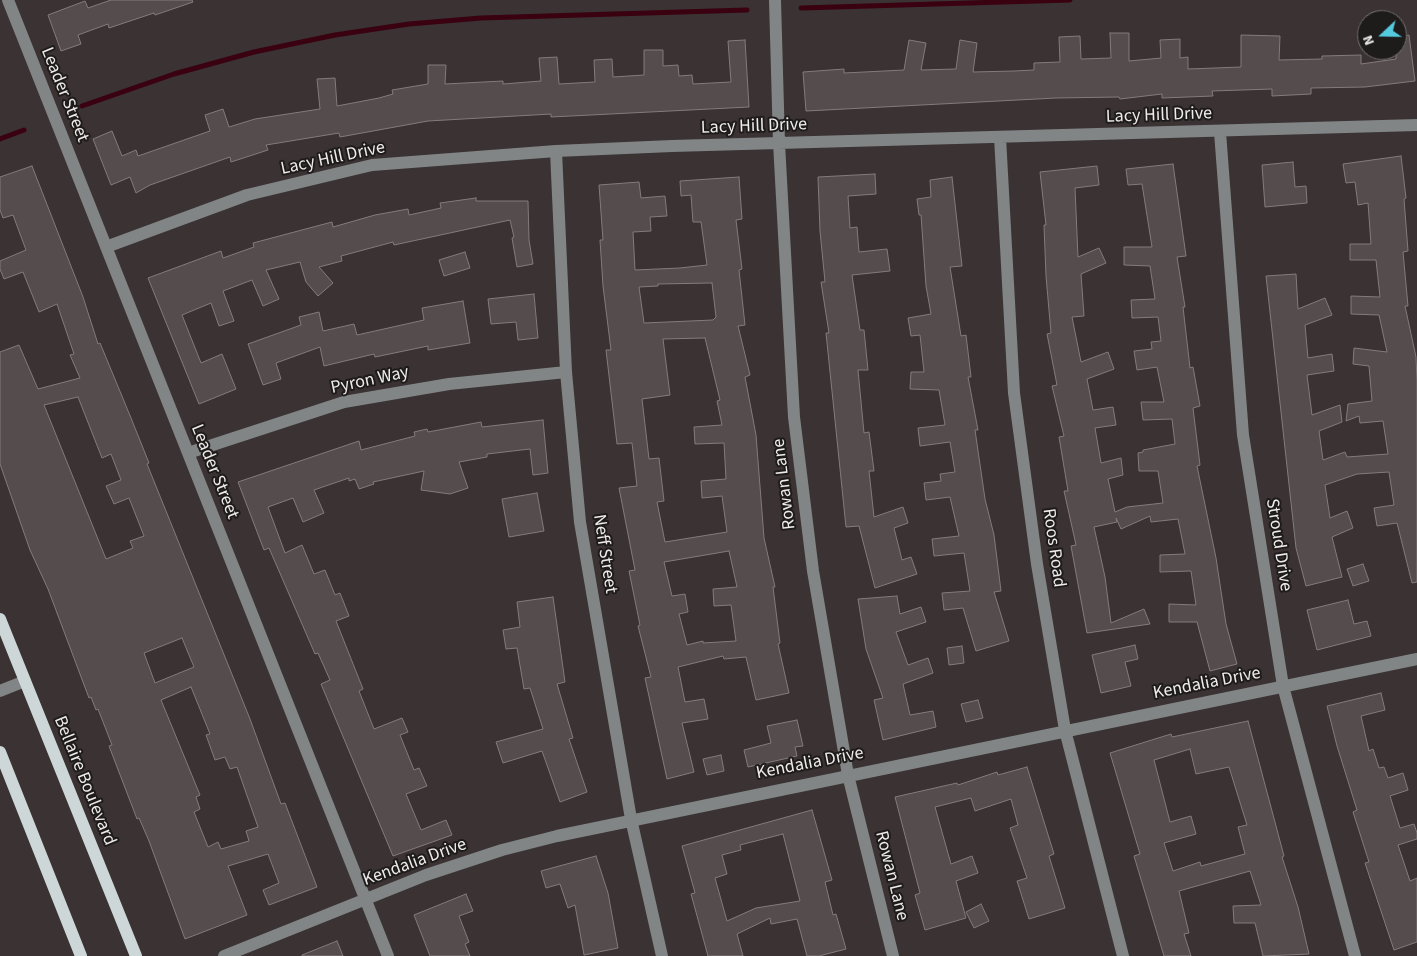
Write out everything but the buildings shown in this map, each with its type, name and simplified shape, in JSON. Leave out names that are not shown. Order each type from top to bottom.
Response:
[{"type":"main road","name":"Bellaire Boulevard","points":[[0,619],[136,956]]},
{"type":"main road","points":[[0,752],[81,956]]},
{"type":"street","name":"Leader Street","points":[[8,0],[388,956]]},
{"type":"street","name":"Rowan Lane","points":[[775,0],[779,144],[794,417],[813,571],[848,775],[893,956]]},
{"type":"street","name":"Lacy Hill Drive","points":[[106,247],[247,195],[372,165],[556,151],[1417,125]]},
{"type":"street","name":"Stroud Drive","points":[[1220,132],[1243,435],[1283,686],[1355,956]]},
{"type":"street","name":"Roos Road","points":[[1000,137],[1014,393],[1037,564],[1065,730],[1122,956]]},
{"type":"street","name":"Neff Street","points":[[556,151],[566,372],[580,522],[631,819],[662,956]]},
{"type":"street","name":"Pyron Way","points":[[188,454],[344,402],[449,384],[566,372]]},
{"type":"street","name":"Kendalia Drive","points":[[224,956],[426,875],[502,850],[631,819],[1417,659]]},
{"type":"street","points":[[0,691],[25,681]]},
{"type":"waterway","points":[[801,8],[1070,0]]},
{"type":"waterway","points":[[82,106],[174,74],[254,52],[335,35],[409,24],[481,18],[747,10]]},
{"type":"waterway","points":[[0,139],[24,130]]}]
